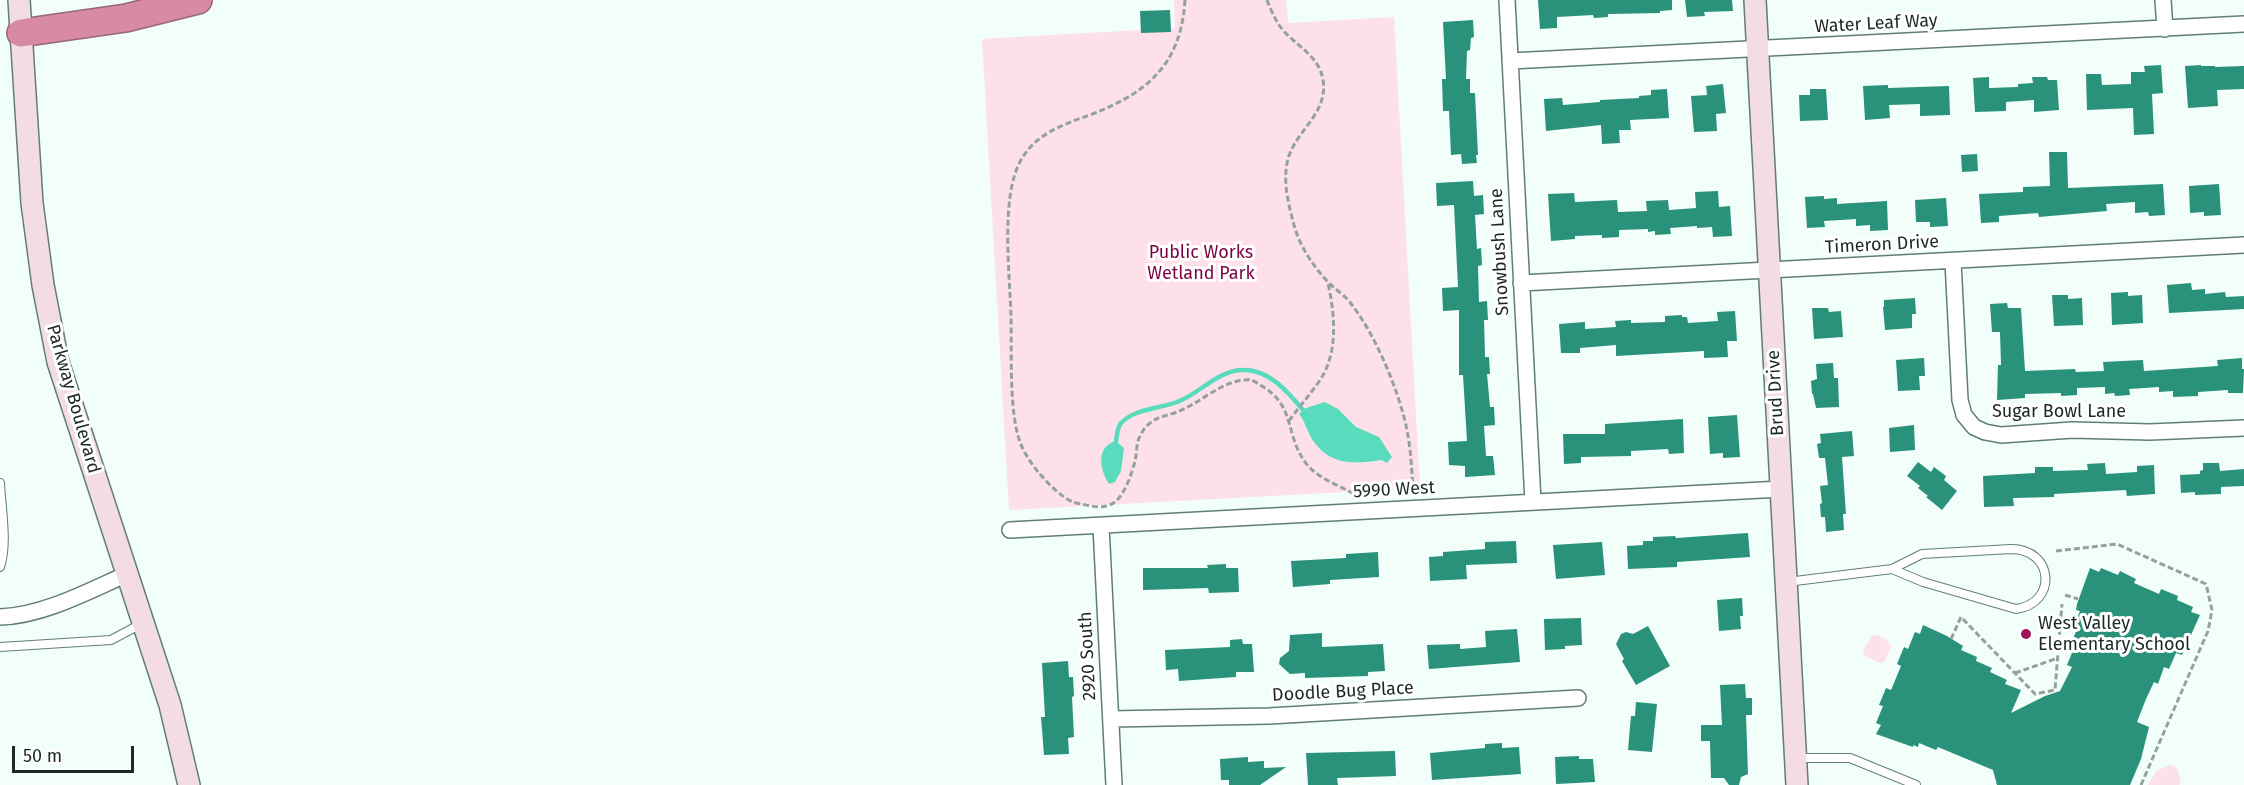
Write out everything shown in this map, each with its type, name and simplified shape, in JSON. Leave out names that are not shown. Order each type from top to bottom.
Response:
[{"type":"highway","points":[[21,33],[126,18],[198,0]]},
{"type":"main road","name":"Parkway Boulevard","points":[[19,0],[32,202],[43,285],[58,362],[170,705],[189,785]]},
{"type":"main road","name":"Brud Drive","points":[[1755,0],[1797,785]]},
{"type":"street","name":"Snowbush Lane","points":[[1507,0],[1533,502]]},
{"type":"street","points":[[2163,0],[2165,28]]},
{"type":"street","name":"Water Leaf Way","points":[[1510,61],[2244,24]]},
{"type":"street","name":"Timeron Drive","points":[[1521,283],[2244,245]]},
{"type":"street","name":"Sugar Bowl Lane","points":[[1953,261],[1960,400],[1964,414],[1974,427],[2001,435],[2072,430],[2150,432],[2244,428]]},
{"type":"street","name":"5990 West","points":[[1010,530],[1781,489]]},
{"type":"street","name":"2920 South","points":[[1101,526],[1114,785]]},
{"type":"street","points":[[0,617],[30,613],[89,592],[128,574]]},
{"type":"street","name":"Doodle Bug Place","points":[[1111,718],[1259,716],[1578,698]]},
{"type":"lane","points":[[0,483],[4,547],[0,567]]},
{"type":"lane","points":[[1786,582],[1892,569],[1922,554],[2020,549],[2028,551],[2040,561],[2046,577],[2038,600],[2024,608],[2016,609],[1923,582],[1892,569]]},
{"type":"lane","points":[[0,647],[111,639],[144,622]]},
{"type":"lane","points":[[1796,758],[1850,758],[1916,785]]},
{"type":"path","points":[[1185,0],[1184,19],[1177,44],[1163,69],[1144,88],[1123,101],[1062,125],[1035,141],[1020,160],[1013,177],[1009,201],[1008,244],[1014,415],[1022,447],[1039,475],[1062,496],[1076,503],[1105,507],[1117,501],[1128,481],[1135,462],[1138,439],[1148,424],[1160,416],[1177,412],[1201,401],[1230,383],[1252,380],[1269,390],[1283,405],[1293,442],[1306,464],[1322,477],[1356,495]]},
{"type":"path","points":[[1267,0],[1280,26],[1320,67],[1324,83],[1323,100],[1316,116],[1289,154],[1286,177],[1294,226],[1306,255],[1328,282],[1351,303],[1377,345],[1407,428],[1413,493]]},
{"type":"path","points":[[1289,421],[1320,381],[1330,355],[1335,330],[1328,282]]},
{"type":"path","points":[[2056,550],[2117,544],[2206,584],[2212,610],[2208,631],[2141,785]]},
{"type":"path","points":[[2065,595],[2078,599]]},
{"type":"path","points":[[1952,639],[1961,617],[2035,694],[2055,690],[2062,604]]},
{"type":"path","points":[[2015,673],[2058,658]]},
{"type":"green space","name":"Public Works Wetland Park","points":[[1174,0],[1286,0],[1288,23],[1394,17],[1420,488],[1009,510],[982,39],[1175,28]]},
{"type":"green space","points":[[1877,635],[1887,640],[1891,646],[1884,662],[1879,663],[1864,655],[1863,650],[1872,636]]},
{"type":"green space","points":[[2170,765],[2176,767],[2181,780],[2179,785],[2148,785],[2156,771]]},
{"type":"shaded area","points":[[1325,402],[1338,409],[1356,427],[1379,437],[1392,457],[1387,463],[1381,460],[1343,461],[1334,459],[1319,448],[1299,414],[1306,408]]},
{"type":"shaded area","points":[[1116,441],[1124,448],[1121,471],[1115,482],[1109,484],[1103,472],[1101,460],[1105,448]]},
{"type":"building","points":[[1538,0],[1672,0],[1672,10],[1660,11],[1660,13],[1608,14],[1608,17],[1594,18],[1593,15],[1557,17],[1557,28],[1540,29]]},
{"type":"building","points":[[1685,0],[1732,0],[1733,11],[1704,12],[1705,16],[1687,17]]},
{"type":"building","points":[[1170,10],[1171,32],[1141,33],[1140,11]]},
{"type":"building","points":[[1473,20],[1474,37],[1471,38],[1470,50],[1467,51],[1466,79],[1470,79],[1470,93],[1475,93],[1478,155],[1476,155],[1477,163],[1462,164],[1461,154],[1451,155],[1449,111],[1443,111],[1442,79],[1446,79],[1443,22]]},
{"type":"building","points":[[2161,65],[2163,93],[2152,94],[2154,134],[2134,135],[2133,108],[2087,110],[2086,74],[2101,74],[2102,85],[2131,84],[2131,72],[2145,72],[2144,66]]},
{"type":"building","points":[[2185,66],[2244,66],[2244,89],[2217,90],[2218,106],[2188,108]]},
{"type":"building","points":[[1989,77],[1989,88],[2018,87],[2018,84],[2033,83],[2032,77],[2057,80],[2059,110],[2034,112],[2034,100],[2006,102],[2006,111],[1975,112],[1973,78]]},
{"type":"building","points":[[1723,84],[1726,113],[1716,114],[1717,131],[1694,132],[1691,96],[1707,95],[1706,86]]},
{"type":"building","points":[[1888,85],[1888,88],[1949,86],[1950,115],[1920,116],[1920,104],[1889,105],[1890,118],[1865,120],[1863,86]]},
{"type":"building","points":[[1667,89],[1669,118],[1630,120],[1631,130],[1619,130],[1620,143],[1602,144],[1601,125],[1546,131],[1544,99],[1562,98],[1563,105],[1600,102],[1600,100],[1639,98],[1639,96],[1651,95],[1651,90]]},
{"type":"building","points":[[1810,89],[1826,89],[1828,120],[1800,121],[1799,95],[1810,95]]},
{"type":"building","points":[[2049,152],[2067,152],[2068,188],[2163,184],[2165,215],[2149,216],[2148,212],[2135,213],[2135,202],[2106,204],[2107,211],[2039,217],[2038,213],[1999,216],[1999,222],[1981,223],[1979,194],[2023,192],[2023,187],[2050,186]]},
{"type":"building","points":[[1977,154],[1978,171],[1962,172],[1961,155]]},
{"type":"building","points":[[1473,181],[1474,196],[1483,195],[1484,214],[1475,215],[1477,249],[1481,248],[1482,265],[1478,266],[1479,302],[1487,301],[1488,320],[1484,320],[1485,357],[1489,357],[1490,374],[1487,374],[1490,407],[1494,407],[1495,425],[1484,426],[1486,456],[1493,456],[1495,475],[1465,477],[1465,466],[1449,465],[1448,442],[1467,441],[1463,375],[1459,375],[1459,310],[1443,311],[1442,288],[1458,287],[1454,205],[1437,206],[1436,183]]},
{"type":"building","points":[[2219,184],[2221,215],[2204,216],[2204,212],[2190,213],[2189,186]]},
{"type":"building","points":[[1718,191],[1719,207],[1730,206],[1732,236],[1713,237],[1712,227],[1697,228],[1697,226],[1670,228],[1671,234],[1655,235],[1655,231],[1648,232],[1648,229],[1619,230],[1619,237],[1575,236],[1575,239],[1551,241],[1548,194],[1574,193],[1575,202],[1617,200],[1618,212],[1647,211],[1646,201],[1668,200],[1669,210],[1696,208],[1695,192]]},
{"type":"building","points":[[1824,196],[1824,199],[1837,198],[1837,204],[1887,201],[1888,230],[1870,231],[1870,225],[1856,226],[1856,219],[1824,221],[1825,227],[1807,228],[1805,197]]},
{"type":"building","points":[[1946,198],[1948,226],[1930,227],[1930,222],[1916,222],[1915,200]]},
{"type":"building","points":[[2191,283],[2192,290],[2205,289],[2205,294],[2225,292],[2226,297],[2244,296],[2244,309],[2169,313],[2167,285]]},
{"type":"building","points":[[2128,292],[2128,296],[2142,295],[2143,323],[2112,325],[2111,293]]},
{"type":"building","points":[[2052,295],[2068,295],[2068,299],[2082,298],[2083,325],[2054,326]]},
{"type":"building","points":[[1915,298],[1916,314],[1912,314],[1912,328],[1885,330],[1884,300]]},
{"type":"building","points":[[2007,303],[2008,308],[2021,308],[2025,371],[2075,369],[2076,372],[2104,371],[2103,362],[2143,360],[2144,371],[2218,366],[2217,360],[2242,358],[2243,393],[2228,393],[2228,390],[2198,392],[2198,396],[2173,397],[2173,391],[2159,392],[2159,387],[2129,389],[2130,395],[2115,396],[2114,393],[2105,394],[2105,387],[2077,388],[2077,395],[2025,394],[2025,398],[1997,400],[1998,365],[2001,365],[2000,332],[1992,332],[1990,304]]},
{"type":"building","points":[[1812,308],[1828,308],[1829,312],[1841,311],[1843,337],[1814,339]]},
{"type":"building","points":[[1735,311],[1737,341],[1727,341],[1728,357],[1704,358],[1704,351],[1616,356],[1616,345],[1580,348],[1580,353],[1561,353],[1559,324],[1585,322],[1585,329],[1616,327],[1615,321],[1665,322],[1665,316],[1682,315],[1682,317],[1687,317],[1688,323],[1718,321],[1717,312]]},
{"type":"building","points":[[1924,358],[1925,376],[1919,376],[1920,390],[1898,391],[1896,360]]},
{"type":"building","points":[[1833,363],[1834,378],[1838,378],[1839,407],[1816,408],[1811,381],[1817,379],[1816,364]]},
{"type":"building","points":[[1737,415],[1740,457],[1723,458],[1723,453],[1710,454],[1708,417]]},
{"type":"building","points":[[1683,419],[1684,453],[1669,454],[1668,449],[1631,451],[1631,456],[1581,457],[1581,463],[1564,464],[1563,434],[1605,434],[1605,424]]},
{"type":"building","points":[[1914,425],[1915,450],[1890,452],[1889,428]]},
{"type":"building","points":[[1852,431],[1854,456],[1842,457],[1846,514],[1843,514],[1844,530],[1826,532],[1825,517],[1821,517],[1820,486],[1828,485],[1825,458],[1819,458],[1817,444],[1821,443],[1820,434]]},
{"type":"building","points":[[1918,462],[1931,472],[1934,467],[1946,476],[1944,480],[1957,491],[1942,510],[1926,497],[1928,496],[1918,488],[1920,486],[1907,476]]},
{"type":"building","points":[[2105,463],[2106,474],[2137,472],[2137,466],[2154,465],[2155,494],[2127,496],[2126,490],[2054,494],[2054,497],[2013,498],[2014,506],[1984,507],[1983,476],[2035,473],[2035,467],[2053,467],[2053,471],[2088,470],[2087,464]]},
{"type":"building","points":[[2203,463],[2219,463],[2220,471],[2244,469],[2244,486],[2221,487],[2221,494],[2181,493],[2180,475],[2200,474],[2203,470]]},
{"type":"building","points":[[1748,533],[1750,557],[1677,562],[1677,567],[1628,569],[1627,546],[1643,545],[1643,541],[1653,541],[1653,537],[1675,536],[1676,538]]},
{"type":"building","points":[[1516,541],[1517,563],[1466,565],[1467,579],[1430,581],[1429,557],[1443,556],[1443,552],[1485,549],[1485,542]]},
{"type":"building","points":[[1602,542],[1605,575],[1556,579],[1553,545]]},
{"type":"building","points":[[1378,552],[1379,577],[1330,580],[1330,584],[1293,587],[1291,561],[1346,558],[1346,554]]},
{"type":"building","points":[[1226,564],[1226,568],[1238,568],[1239,592],[1209,593],[1208,588],[1143,590],[1143,568],[1208,568],[1207,565]]},
{"type":"building","points":[[2090,568],[2099,572],[2101,568],[2118,575],[2120,571],[2136,579],[2134,583],[2159,594],[2161,589],[2178,596],[2177,600],[2193,607],[2191,612],[2200,615],[2182,655],[2176,653],[2169,669],[2164,667],[2158,684],[2154,682],[2146,699],[2137,722],[2149,727],[2141,759],[2130,785],[1997,785],[1993,770],[1938,747],[1936,750],[1919,743],[1918,747],[1913,745],[1913,747],[1876,734],[1881,725],[1876,723],[1883,706],[1879,705],[1886,688],[1891,690],[1901,666],[1897,664],[1904,647],[1908,649],[1915,632],[1920,634],[1923,625],[1963,646],[1961,650],[1977,657],[1976,661],[1992,668],[1990,672],[2007,680],[2005,684],[2021,690],[2011,713],[2060,691],[2072,667],[2067,665],[2074,648],[2070,646],[2077,629],[2073,628],[2080,611],[2076,610],[2077,604]]},
{"type":"building","points":[[1742,598],[1741,629],[1719,631],[1717,600]]},
{"type":"building","points":[[1581,618],[1582,645],[1545,650],[1544,619]]},
{"type":"building","points":[[1648,626],[1670,666],[1636,685],[1622,661],[1624,659],[1616,644],[1621,634],[1626,632],[1633,634]]},
{"type":"building","points":[[1517,629],[1520,662],[1429,669],[1427,645],[1460,644],[1460,649],[1486,647],[1485,631]]},
{"type":"building","points":[[1322,633],[1322,647],[1383,644],[1385,671],[1368,672],[1368,676],[1305,678],[1305,673],[1290,674],[1279,664],[1280,658],[1289,651],[1290,635]]},
{"type":"building","points":[[1242,639],[1243,644],[1252,644],[1254,672],[1236,672],[1236,677],[1179,681],[1178,669],[1166,670],[1165,650],[1230,647],[1230,640]]},
{"type":"building","points":[[1068,661],[1069,677],[1073,677],[1074,737],[1068,738],[1069,754],[1044,755],[1041,717],[1045,717],[1042,663]]},
{"type":"building","points":[[1745,684],[1746,698],[1752,698],[1752,715],[1746,715],[1748,774],[1741,777],[1739,785],[1729,785],[1724,778],[1711,778],[1710,741],[1701,741],[1701,725],[1722,725],[1720,685]]},
{"type":"building","points":[[1636,702],[1657,704],[1652,752],[1628,750],[1631,716],[1635,716]]},
{"type":"building","points":[[1502,743],[1502,748],[1519,747],[1521,774],[1432,780],[1430,753],[1485,748],[1485,744]]},
{"type":"building","points":[[1395,751],[1396,776],[1337,778],[1338,785],[1308,785],[1306,753]]},
{"type":"building","points":[[1579,756],[1579,759],[1593,759],[1595,782],[1556,784],[1555,757]]},
{"type":"building","points":[[1248,757],[1248,762],[1264,761],[1264,768],[1286,767],[1260,785],[1229,785],[1229,780],[1221,780],[1220,759]]},
{"type":"waterway","points":[[1116,441],[1120,425],[1127,418],[1185,398],[1217,378],[1234,371],[1252,371],[1269,377],[1284,389],[1303,410]]},
{"type":"place","name":"West Valley Elementary School","points":[[2026,634]]}]
